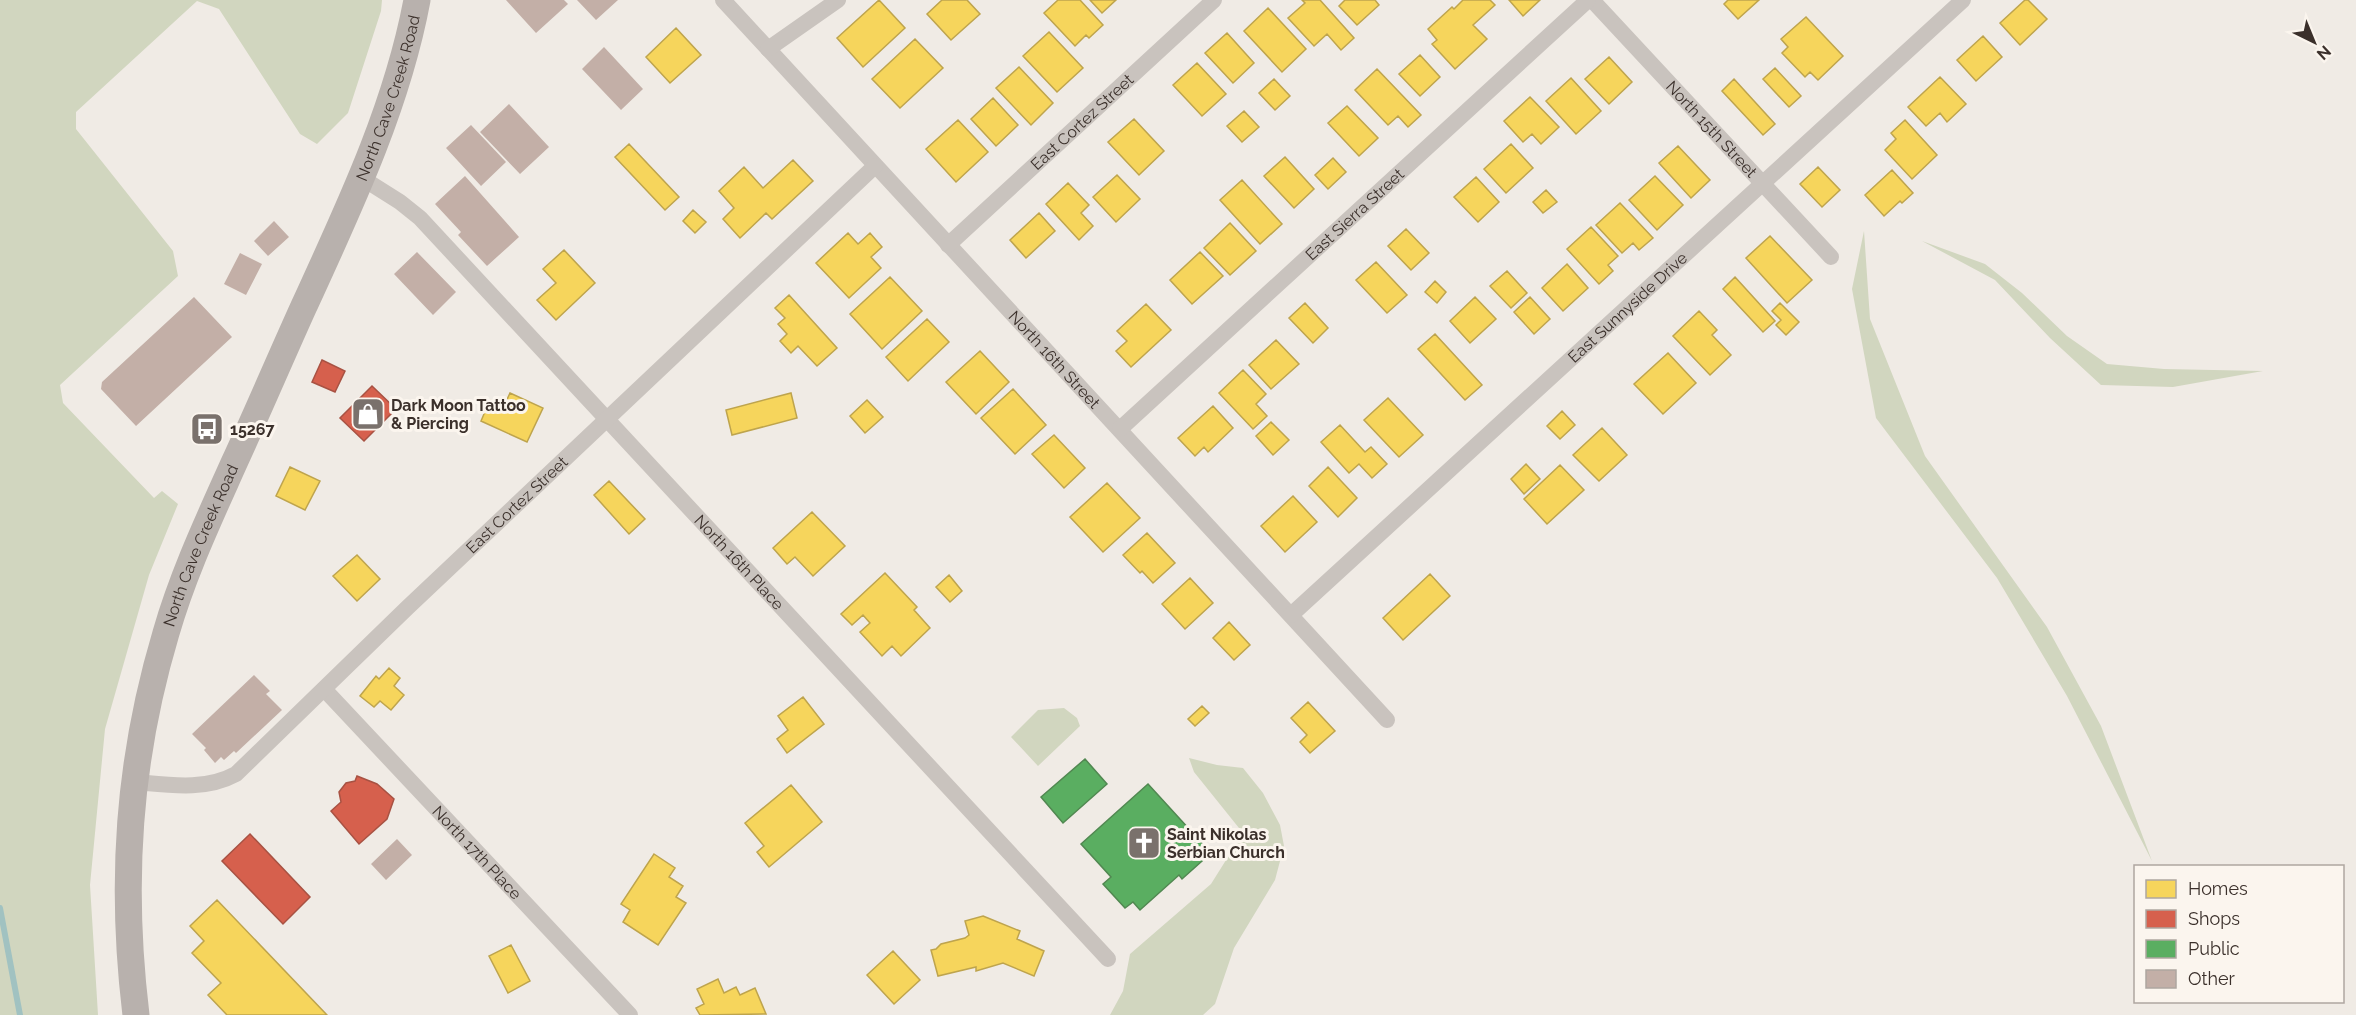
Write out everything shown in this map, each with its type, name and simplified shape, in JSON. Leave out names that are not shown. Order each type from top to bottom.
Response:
[{"type":"main road","name":"North Cave Creek Road","points":[[136,1015],[127,894],[135,782],[140,744],[165,634],[189,565],[362,178],[398,76],[417,0]]},
{"type":"street","name":"North 16th Street","points":[[723,0],[1387,720]]},
{"type":"street","points":[[768,49],[838,0]]},
{"type":"street","name":"East Cortez Street","points":[[948,245],[1214,0]]},
{"type":"street","name":"North 15th Street","points":[[1590,0],[1831,257]]},
{"type":"street","name":"East Sierra Street","points":[[1120,429],[1590,0]]},
{"type":"street","name":"East Sunnyside Drive","points":[[1291,615],[1963,0]]},
{"type":"street","name":"East Cortez Street","points":[[135,782],[172,786],[212,784],[236,774],[875,166]]},
{"type":"street","name":"North 16th Place","points":[[362,178],[400,202],[420,218],[1108,959]]},
{"type":"street","name":"North 17th Place","points":[[324,689],[630,1015]]},
{"type":"green space","points":[[0,0],[382,0],[381,11],[348,113],[317,144],[300,134],[219,9],[197,1],[76,112],[76,129],[173,251],[178,276],[60,385],[63,403],[154,498],[162,491],[178,504],[149,575],[105,729],[90,885],[98,1015],[0,1015]]},
{"type":"green space","points":[[1864,231],[1870,319],[1925,456],[2047,627],[2101,726],[2152,861],[2067,696],[1997,578],[1876,418],[1852,289]]},
{"type":"green space","points":[[1922,241],[1985,264],[2022,293],[2067,336],[2107,364],[2164,369],[2263,371],[2173,387],[2101,385],[2050,338],[1995,280]]},
{"type":"green space","points":[[1064,708],[1077,718],[1080,726],[1038,766],[1011,737],[1038,710]]},
{"type":"green space","points":[[1189,758],[1243,768],[1263,793],[1280,825],[1284,846],[1275,880],[1234,948],[1215,1004],[1203,1015],[1110,1015],[1123,991],[1130,954],[1211,884],[1243,833],[1194,772]]},
{"type":"building: Homes","points":[[879,0],[905,28],[863,67],[837,38]]},
{"type":"building: Homes","points":[[942,0],[967,0],[980,14],[951,40],[927,14]]},
{"type":"building: Homes","points":[[1058,0],[1080,0],[1103,25],[1089,38],[1086,35],[1075,46],[1044,13]]},
{"type":"building: Homes","points":[[1090,0],[1116,0],[1102,13]]},
{"type":"building: Homes","points":[[1302,0],[1320,0],[1354,38],[1341,50],[1327,34],[1314,46],[1288,18],[1305,3]]},
{"type":"building: Homes","points":[[1345,0],[1375,0],[1379,5],[1357,25],[1339,6]]},
{"type":"building: Homes","points":[[1463,0],[1490,0],[1495,5],[1473,25],[1487,39],[1455,69],[1432,44],[1437,40],[1428,29]]},
{"type":"building: Homes","points":[[1509,0],[1540,0],[1523,16]]},
{"type":"building: Homes","points":[[1728,0],[1759,0],[1738,19],[1724,4]]},
{"type":"building: Homes","points":[[2025,0],[2028,0],[2047,19],[2020,45],[2000,23]]},
{"type":"building: Homes","points":[[1268,8],[1306,49],[1282,72],[1244,31]]},
{"type":"building: Homes","points":[[1806,17],[1843,56],[1818,80],[1810,72],[1805,77],[1782,53],[1788,47],[1781,39]]},
{"type":"building: Homes","points":[[676,28],[701,55],[670,83],[646,57]]},
{"type":"building: Homes","points":[[1049,32],[1083,68],[1057,92],[1023,56]]},
{"type":"building: Homes","points":[[1227,33],[1254,63],[1233,83],[1205,53]]},
{"type":"building: Homes","points":[[1983,36],[2002,57],[1976,81],[1957,60]]},
{"type":"building: Homes","points":[[915,39],[943,68],[900,108],[872,79]]},
{"type":"building: Homes","points":[[1420,55],[1440,77],[1420,96],[1399,74]]},
{"type":"building: Homes","points":[[1609,57],[1632,82],[1609,104],[1585,79]]},
{"type":"building: Homes","points":[[1197,63],[1226,94],[1202,116],[1173,85]]},
{"type":"building: Homes","points":[[1019,67],[1053,103],[1031,125],[996,88]]},
{"type":"building: Homes","points":[[1775,68],[1801,96],[1789,107],[1763,79]]},
{"type":"building: Homes","points":[[1377,69],[1421,115],[1408,127],[1398,116],[1388,125],[1355,90]]},
{"type":"building: Homes","points":[[1940,77],[1966,104],[1947,122],[1940,113],[1926,126],[1908,107]]},
{"type":"building: Homes","points":[[1571,78],[1601,111],[1576,134],[1546,101]]},
{"type":"building: Homes","points":[[1274,79],[1290,96],[1275,110],[1259,93]]},
{"type":"building: Homes","points":[[1734,79],[1775,124],[1763,135],[1722,91]]},
{"type":"building: Homes","points":[[1530,97],[1559,127],[1541,144],[1532,134],[1523,142],[1504,121]]},
{"type":"building: Homes","points":[[993,98],[1018,125],[996,146],[971,119]]},
{"type":"building: Homes","points":[[1347,106],[1378,138],[1359,156],[1328,123]]},
{"type":"building: Homes","points":[[1244,111],[1259,127],[1242,142],[1227,126]]},
{"type":"building: Homes","points":[[1134,119],[1164,151],[1139,175],[1108,142]]},
{"type":"building: Homes","points":[[958,120],[988,152],[956,182],[926,149]]},
{"type":"building: Homes","points":[[1905,120],[1937,155],[1912,179],[1885,150],[1896,139],[1891,133]]},
{"type":"building: Homes","points":[[629,144],[679,197],[665,210],[615,157]]},
{"type":"building: Homes","points":[[1511,144],[1533,168],[1506,193],[1484,169]]},
{"type":"building: Homes","points":[[1678,146],[1710,180],[1691,198],[1659,163]]},
{"type":"building: Homes","points":[[1285,157],[1314,189],[1294,208],[1264,176]]},
{"type":"building: Homes","points":[[1333,158],[1346,172],[1328,189],[1315,175]]},
{"type":"building: Homes","points":[[793,160],[813,181],[772,219],[766,213],[740,238],[723,219],[734,208],[719,191],[744,167],[763,188]]},
{"type":"building: Homes","points":[[1818,167],[1840,190],[1822,207],[1800,184]]},
{"type":"building: Homes","points":[[1892,170],[1913,193],[1902,203],[1900,201],[1884,216],[1865,195]]},
{"type":"building: Homes","points":[[1117,175],[1140,199],[1116,222],[1093,197]]},
{"type":"building: Homes","points":[[1655,176],[1683,205],[1657,230],[1629,200]]},
{"type":"building: Homes","points":[[1476,177],[1499,202],[1478,222],[1454,197]]},
{"type":"building: Homes","points":[[1242,180],[1282,224],[1260,244],[1220,200]]},
{"type":"building: Homes","points":[[1068,183],[1089,205],[1081,213],[1093,226],[1079,240],[1046,204]]},
{"type":"building: Homes","points":[[1546,190],[1557,202],[1543,213],[1533,202]]},
{"type":"building: Homes","points":[[1620,203],[1653,238],[1639,250],[1633,243],[1622,253],[1596,225]]},
{"type":"building: Homes","points":[[693,210],[706,222],[695,233],[683,221]]},
{"type":"building: Homes","points":[[1039,213],[1055,231],[1026,258],[1010,240]]},
{"type":"building: Homes","points":[[1230,223],[1256,251],[1230,275],[1204,248]]},
{"type":"building: Homes","points":[[1591,227],[1618,256],[1608,265],[1613,271],[1599,284],[1567,249]]},
{"type":"building: Homes","points":[[1406,229],[1429,253],[1411,270],[1388,246]]},
{"type":"building: Homes","points":[[848,233],[858,244],[870,233],[882,247],[871,257],[881,268],[849,298],[816,263]]},
{"type":"building: Homes","points":[[1770,236],[1812,280],[1787,303],[1746,258]]},
{"type":"building: Homes","points":[[564,250],[595,283],[556,320],[537,300],[556,283],[543,269]]},
{"type":"building: Homes","points":[[1200,252],[1223,276],[1192,304],[1170,280]]},
{"type":"building: Homes","points":[[1376,262],[1407,295],[1387,313],[1356,280]]},
{"type":"building: Homes","points":[[1567,264],[1588,288],[1563,311],[1542,288]]},
{"type":"building: Homes","points":[[1507,271],[1527,293],[1511,308],[1490,286]]},
{"type":"building: Homes","points":[[890,277],[922,311],[882,349],[850,314]]},
{"type":"building: Homes","points":[[1735,277],[1775,321],[1763,332],[1723,289]]},
{"type":"building: Homes","points":[[1435,281],[1446,292],[1437,303],[1425,292]]},
{"type":"building: Homes","points":[[789,295],[837,348],[817,366],[798,346],[791,353],[780,341],[787,334],[778,324],[785,318],[775,308]]},
{"type":"building: Homes","points":[[1475,297],[1496,319],[1470,343],[1450,321]]},
{"type":"building: Homes","points":[[1530,297],[1550,319],[1534,334],[1514,312]]},
{"type":"building: Homes","points":[[1305,303],[1328,328],[1313,343],[1289,318]]},
{"type":"building: Homes","points":[[1780,303],[1799,322],[1786,335],[1776,325],[1781,320],[1772,311]]},
{"type":"building: Homes","points":[[1146,304],[1171,330],[1131,367],[1116,351],[1127,341],[1117,331]]},
{"type":"building: Homes","points":[[1699,311],[1717,330],[1712,335],[1731,355],[1710,375],[1673,336]]},
{"type":"building: Homes","points":[[927,319],[949,342],[908,381],[886,357]]},
{"type":"building: Homes","points":[[1435,334],[1482,385],[1465,400],[1418,349]]},
{"type":"building: Homes","points":[[1276,340],[1299,364],[1271,389],[1249,365]]},
{"type":"building: Homes","points":[[980,351],[1009,382],[976,414],[946,382]]},
{"type":"building: Homes","points":[[1668,353],[1696,383],[1663,414],[1634,384]]},
{"type":"building: Homes","points":[[1243,370],[1266,394],[1256,404],[1267,416],[1253,429],[1219,393]]},
{"type":"building: Homes","points":[[1013,389],[1046,425],[1015,454],[981,418]]},
{"type":"building: Homes","points":[[510,393],[543,408],[527,442],[481,421],[490,400],[504,406]]},
{"type":"building: Homes","points":[[791,393],[797,418],[732,435],[726,410]]},
{"type":"building: Homes","points":[[1388,398],[1423,435],[1399,457],[1364,420]]},
{"type":"building: Homes","points":[[867,400],[883,417],[865,433],[850,416]]},
{"type":"building: Homes","points":[[1213,406],[1233,428],[1208,452],[1204,447],[1195,456],[1178,438]]},
{"type":"building: Homes","points":[[1562,411],[1575,425],[1560,439],[1547,426]]},
{"type":"building: Homes","points":[[1271,422],[1289,440],[1273,455],[1256,436]]},
{"type":"building: Homes","points":[[1340,425],[1365,452],[1371,447],[1387,464],[1372,478],[1359,464],[1349,473],[1321,442]]},
{"type":"building: Homes","points":[[1602,428],[1627,455],[1599,481],[1573,455]]},
{"type":"building: Homes","points":[[1054,435],[1085,468],[1064,488],[1032,454]]},
{"type":"building: Homes","points":[[1526,464],[1540,479],[1524,494],[1511,479]]},
{"type":"building: Homes","points":[[1560,465],[1584,490],[1547,524],[1524,499]]},
{"type":"building: Homes","points":[[290,467],[320,481],[305,510],[276,496]]},
{"type":"building: Homes","points":[[1328,467],[1357,498],[1338,517],[1309,486]]},
{"type":"building: Homes","points":[[609,481],[645,519],[629,534],[594,495]]},
{"type":"building: Homes","points":[[1107,483],[1140,518],[1103,552],[1070,517]]},
{"type":"building: Homes","points":[[1293,496],[1317,522],[1285,552],[1261,526]]},
{"type":"building: Homes","points":[[812,512],[845,546],[813,576],[795,557],[787,564],[773,548]]},
{"type":"building: Homes","points":[[1147,533],[1175,563],[1153,583],[1123,555]]},
{"type":"building: Homes","points":[[357,555],[380,579],[357,601],[333,576]]},
{"type":"building: Homes","points":[[885,573],[917,607],[914,610],[930,628],[901,656],[892,646],[882,656],[860,632],[870,623],[863,615],[852,625],[841,614]]},
{"type":"building: Homes","points":[[1430,574],[1450,596],[1403,640],[1383,618]]},
{"type":"building: Homes","points":[[949,575],[962,591],[950,602],[936,587]]},
{"type":"building: Homes","points":[[1190,578],[1213,603],[1185,629],[1162,604]]},
{"type":"building: Homes","points":[[1229,622],[1250,645],[1234,660],[1213,638]]},
{"type":"building: Homes","points":[[389,668],[400,678],[394,686],[404,695],[391,710],[380,701],[374,707],[360,696],[376,676],[379,679]]},
{"type":"building: Homes","points":[[803,697],[824,724],[787,753],[777,739],[788,730],[778,716]]},
{"type":"building: Homes","points":[[1308,702],[1335,731],[1310,753],[1300,742],[1307,735],[1291,718]]},
{"type":"building: Homes","points":[[1202,706],[1209,713],[1195,726],[1188,719]]},
{"type":"building: Homes","points":[[791,785],[822,822],[769,867],[757,852],[764,846],[745,823]]},
{"type":"building: Homes","points":[[654,854],[675,868],[669,877],[683,886],[676,897],[686,903],[658,945],[623,922],[630,910],[621,904]]},
{"type":"building: Homes","points":[[217,900],[327,1015],[227,1015],[208,995],[221,983],[192,953],[204,941],[190,926]]},
{"type":"building: Homes","points":[[983,916],[1020,931],[1017,939],[1044,951],[1034,976],[1003,963],[976,971],[976,967],[938,976],[931,950],[941,944],[965,938],[969,935],[965,921]]},
{"type":"building: Homes","points":[[511,945],[530,981],[508,993],[489,956]]},
{"type":"building: Homes","points":[[893,951],[920,980],[894,1004],[867,975]]},
{"type":"building: Homes","points":[[718,979],[724,993],[736,987],[740,995],[755,988],[766,1014],[700,1015],[696,1008],[704,1004],[697,989]]},
{"type":"building: Shops","points":[[322,360],[345,371],[335,392],[312,382]]},
{"type":"building: Shops","name":"Dark Moon Tattoo & Piercing","points":[[372,386],[396,409],[364,441],[340,418]]},
{"type":"building: Shops","points":[[357,776],[377,784],[394,799],[387,819],[359,844],[331,811],[341,802],[339,792],[346,783],[355,781]]},
{"type":"building: Shops","points":[[250,834],[310,897],[283,924],[222,861]]},
{"type":"building: Public","points":[[1085,759],[1107,784],[1063,823],[1041,797]]},
{"type":"building: Public","points":[[1148,784],[1211,853],[1182,879],[1179,875],[1140,910],[1133,902],[1125,908],[1103,884],[1111,877],[1081,844]]},
{"type":"building: Other","points":[[506,0],[564,0],[568,4],[536,33]]},
{"type":"building: Other","points":[[577,0],[618,0],[596,20]]},
{"type":"building: Other","points":[[604,47],[643,89],[621,110],[582,69]]},
{"type":"building: Other","points":[[509,104],[549,147],[520,174],[480,132]]},
{"type":"building: Other","points":[[471,125],[506,162],[481,186],[446,148]]},
{"type":"building: Other","points":[[465,176],[519,237],[487,266],[458,235],[461,232],[435,204]]},
{"type":"building: Other","points":[[274,221],[289,237],[268,256],[254,241]]},
{"type":"building: Other","points":[[417,252],[456,292],[433,315],[394,274]]},
{"type":"building: Other","points":[[240,253],[262,264],[246,295],[224,284]]},
{"type":"building: Other","points":[[194,297],[232,337],[136,426],[101,389],[102,382]]},
{"type":"building: Other","points":[[254,675],[270,691],[266,694],[282,710],[236,753],[234,751],[224,760],[221,757],[215,763],[204,750],[206,748],[192,734]]},
{"type":"building: Other","points":[[397,839],[412,855],[386,880],[371,864]]},
{"type":"waterway","points":[[0,908],[20,1015]]},
{"type":"place","name":"Dark Moon Tattoo & Piercing","points":[[368,414]]},
{"type":"place","name":"15267","points":[[207,429]]},
{"type":"place","name":"Saint Nikolas Serbian Church","points":[[1144,843]]}]
